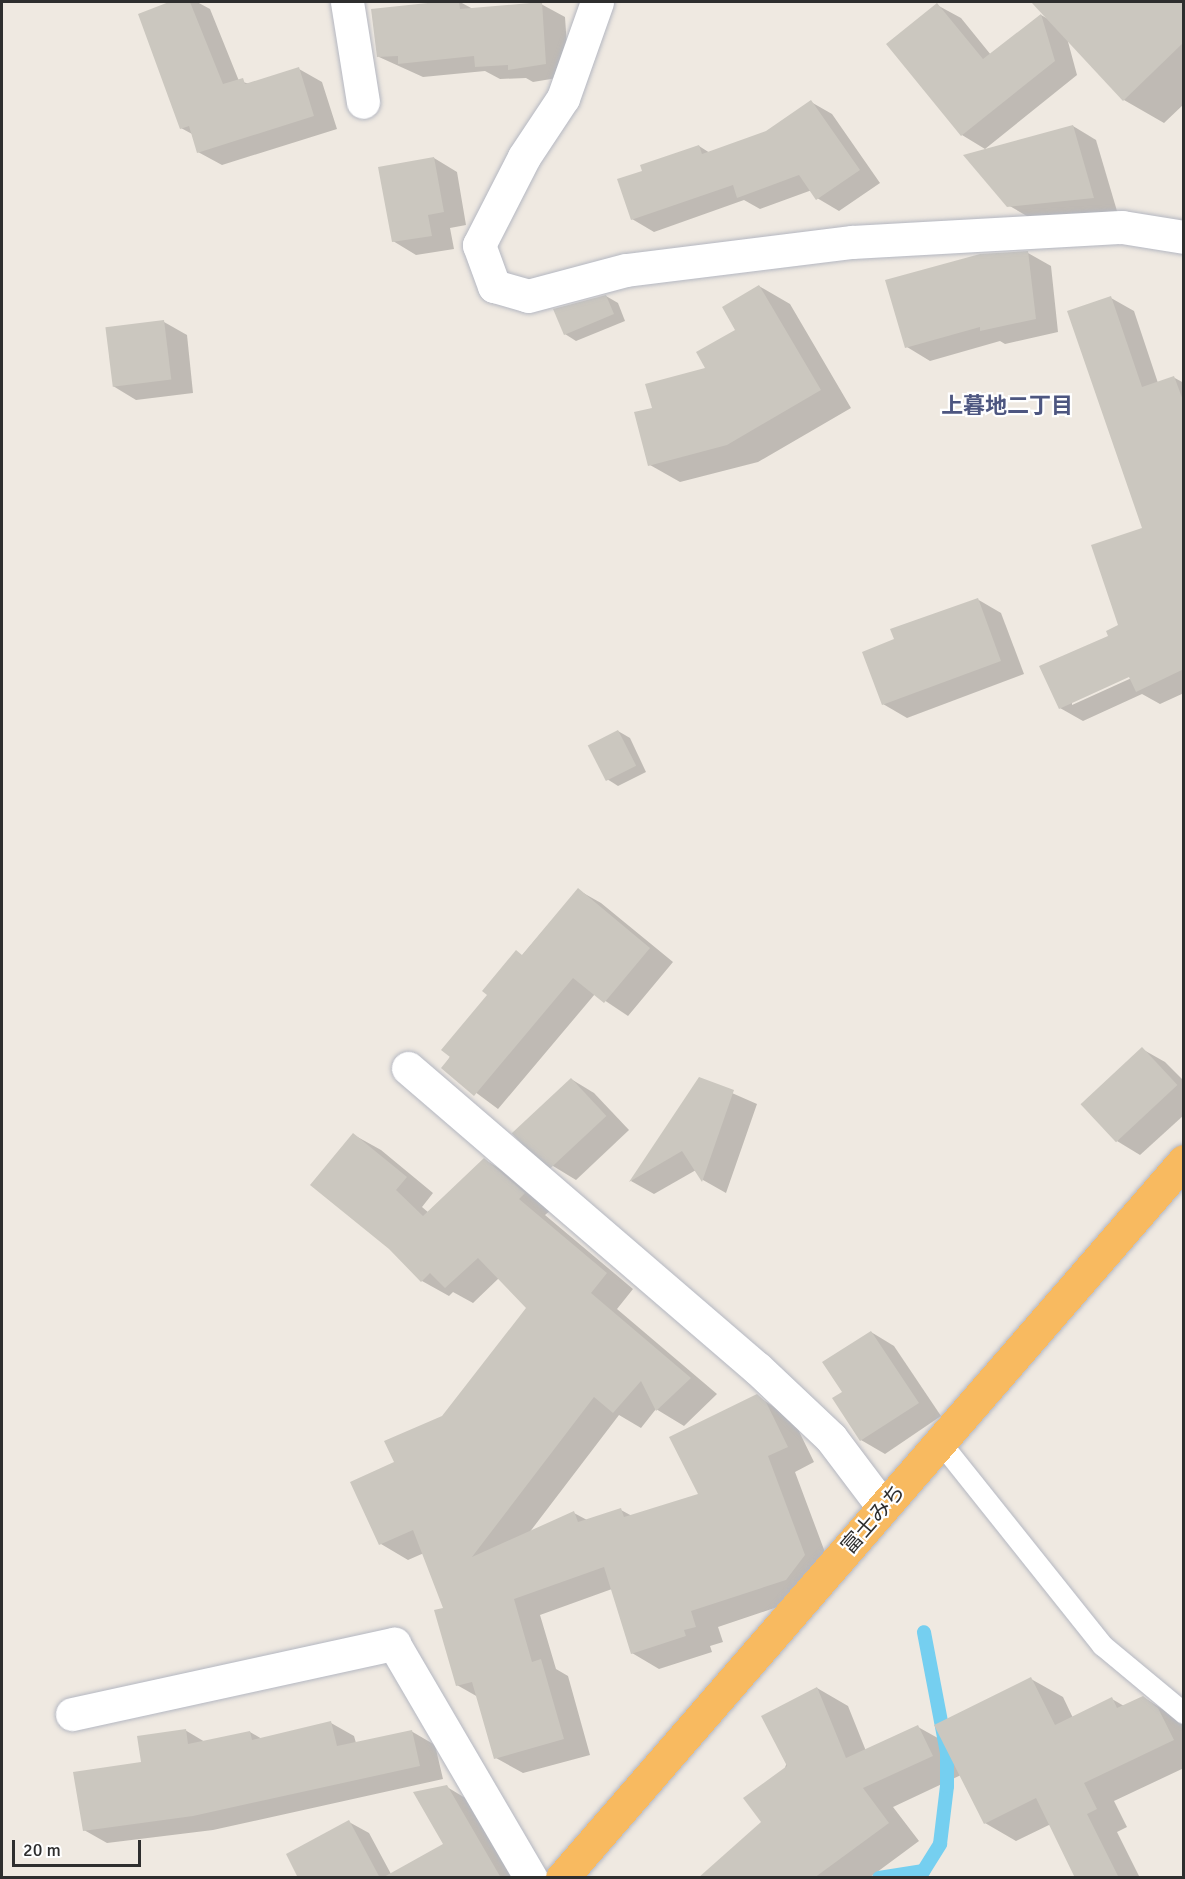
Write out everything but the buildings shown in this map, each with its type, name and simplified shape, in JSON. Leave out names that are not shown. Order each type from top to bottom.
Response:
[{"type":"highway","name":"富士みち","points":[[562,1878],[1184,1161]]},
{"type":"street","points":[[348,2],[363,102]]},
{"type":"street","points":[[597,2],[563,98],[524,158],[478,245],[494,286],[528,296],[626,270],[852,242],[1122,227],[1184,237]]},
{"type":"street","points":[[408,1068],[757,1368],[831,1438],[883,1507]]},
{"type":"street","points":[[72,1714],[394,1644],[531,1878]]},
{"type":"lane","points":[[940,1443],[1095,1637],[1184,1713]]},
{"type":"waterway","points":[[919,1878],[940,1844],[947,1786],[947,1753],[924,1632]]},
{"type":"waterway","points":[[879,1878],[923,1871]]},
{"type":"district","name":"上暮地二丁目","points":[[1007,406]]}]
